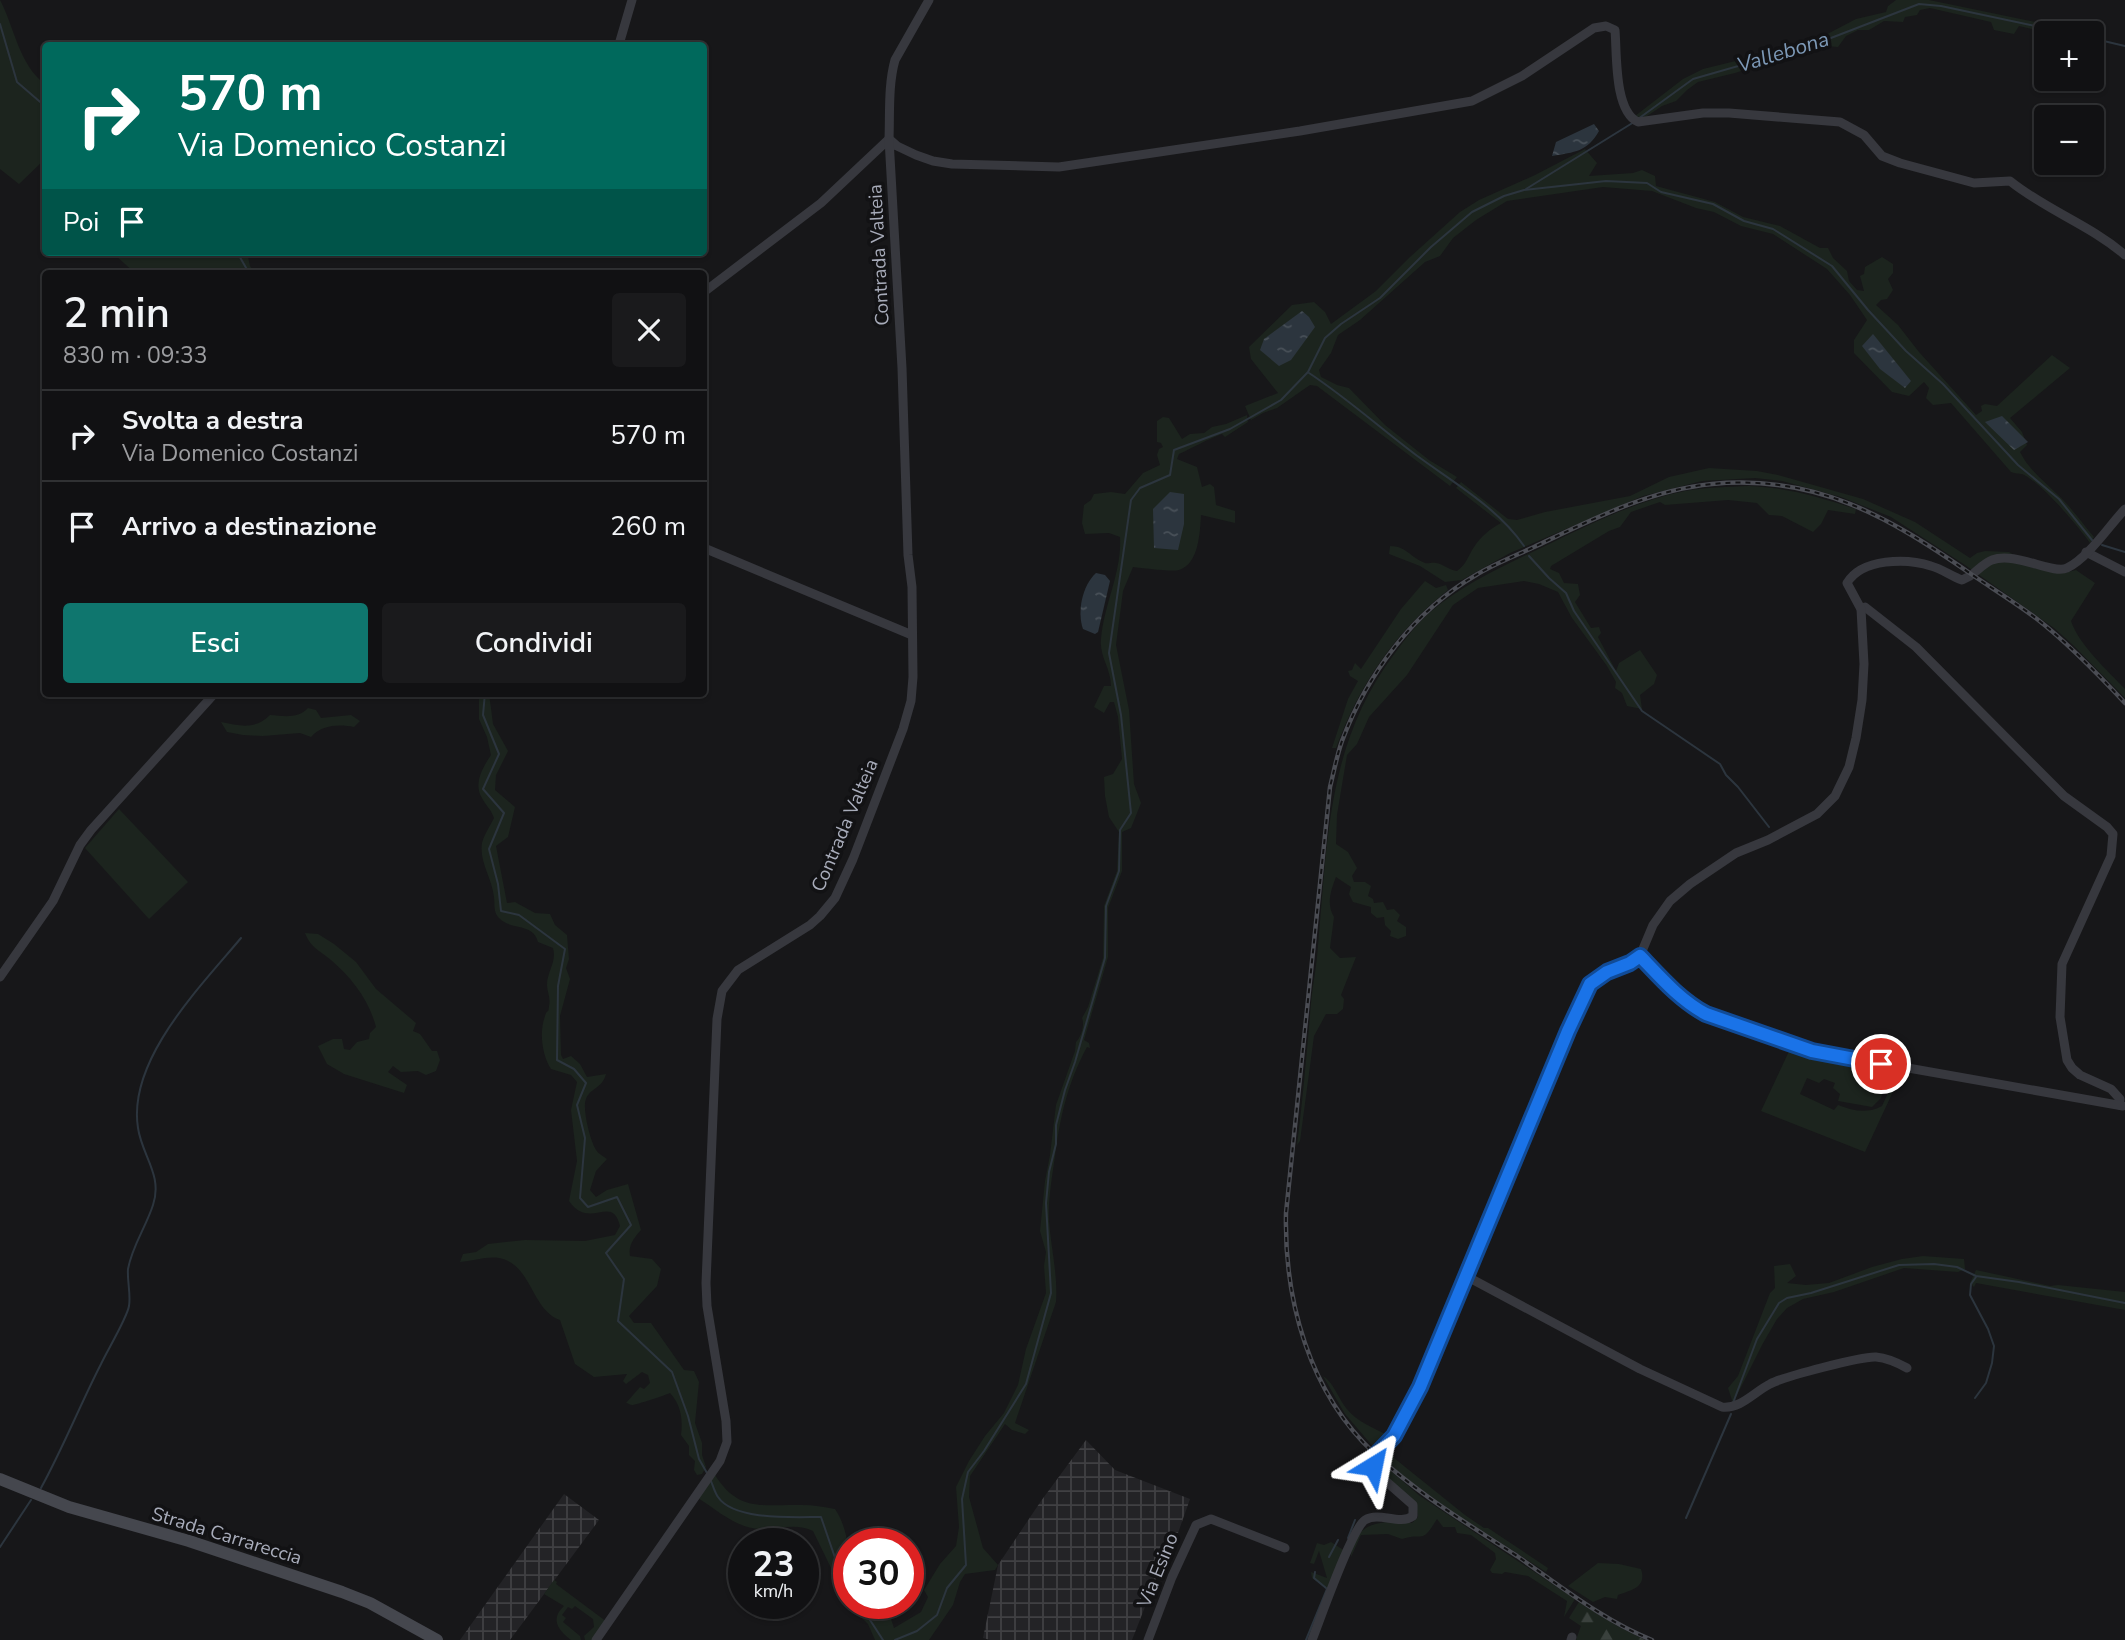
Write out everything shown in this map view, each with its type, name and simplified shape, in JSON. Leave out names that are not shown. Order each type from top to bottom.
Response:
[{"type":"main road","name":"Strada Carrareccia","points":[[0,1479],[69,1507],[189,1541],[349,1595],[437,1640]]},
{"type":"street","points":[[620,42],[632,0]]},
{"type":"street","name":"Contrada Valteia","points":[[596,1640],[720,1461],[727,1441],[706,1283],[709,1174],[720,1000],[727,983],[738,970],[810,925],[835,898],[853,859],[903,729],[911,701],[914,677],[912,587],[908,555],[902,368],[889,139],[892,70],[929,0]]},
{"type":"street","points":[[707,290],[821,203],[889,139],[916,155],[952,164],[1059,167],[1287,133],[1472,101],[1521,76],[1594,27],[1606,26],[1615,30],[1620,95],[1626,110],[1635,121],[1703,113],[1840,122],[1864,135],[1882,156],[1900,163],[1974,183],[2010,181],[2028,196],[2089,229],[2125,255]]},
{"type":"street","points":[[1312,1640],[1350,1544],[1361,1524],[1375,1517],[1408,1520],[1413,1517],[1413,1505],[1380,1476],[1371,1461],[1389,1443],[1403,1422],[1430,1363],[1586,990],[1596,978],[1640,956],[1653,925],[1670,901],[1690,884],[1736,853],[1768,840],[1817,814],[1835,796],[1849,767],[1860,718],[1864,664],[1861,609],[1847,583],[1851,577],[1868,567],[1889,562],[1912,561],[1933,566],[1962,580],[1992,560],[1998,559],[2021,559],[2060,570],[2067,568],[2086,552],[2125,509]]},
{"type":"street","points":[[707,549],[912,635]]},
{"type":"street","points":[[2086,552],[2125,572]]},
{"type":"street","points":[[1640,956],[1678,995],[1706,1014],[1812,1051],[2122,1106],[2120,1099],[2110,1089],[2080,1075],[2072,1068],[2067,1060],[2060,1017],[2062,964],[2111,856],[2113,834],[2064,796],[1916,647],[1865,607],[1861,609]]},
{"type":"street","points":[[0,977],[53,901],[80,845],[91,830],[211,697]]},
{"type":"street","points":[[1466,1276],[1640,1370],[1722,1407],[1733,1407],[1772,1383],[1855,1361],[1875,1357],[1907,1368]]},
{"type":"street","name":"Via Esino","points":[[1148,1640],[1172,1577],[1196,1525],[1211,1519],[1285,1548]]},
{"type":"shaded area","points":[[1086,1440],[1115,1470],[1190,1499],[1132,1640],[983,1638],[998,1565]]},
{"type":"shaded area","points":[[564,1494],[599,1520],[510,1640],[460,1640]]},
{"type":"green space","points":[[0,0],[23,56],[42,81],[42,162],[19,184],[0,169]]},
{"type":"green space","points":[[1896,0],[1929,0],[2034,22],[2034,29],[2019,26],[2014,34],[1994,30],[1991,22],[1930,8],[1920,10],[1917,15],[1905,17],[1903,22],[1884,21],[1869,30],[1858,30],[1846,36],[1838,47],[1827,46],[1801,51],[1698,82],[1676,101],[1662,106],[1644,118],[1635,116],[1683,79],[1703,69],[1812,42],[1856,19],[1886,12],[1888,6]]},
{"type":"green space","points":[[1585,149],[1597,163],[1589,176],[1642,170],[1655,176],[1656,186],[1715,202],[1743,217],[1780,226],[1820,248],[1828,248],[1833,258],[1847,271],[1849,281],[1857,290],[1864,291],[1860,276],[1864,274],[1865,267],[1882,257],[1893,264],[1893,273],[1888,279],[1893,290],[1887,299],[1876,305],[1898,325],[1976,415],[1982,411],[1981,406],[1985,404],[1997,406],[2052,355],[2070,368],[2010,418],[2022,432],[2027,445],[2020,452],[2037,475],[2067,504],[2094,537],[2090,543],[2039,486],[2022,474],[2011,472],[1951,403],[1933,405],[1926,398],[1929,388],[1924,382],[1909,396],[1892,392],[1854,353],[1854,340],[1867,320],[1827,269],[1773,234],[1741,226],[1714,212],[1652,191],[1603,187],[1507,201],[1453,238],[1440,256],[1425,262],[1360,320],[1338,335],[1331,353],[1319,370],[1321,377],[1349,388],[1385,425],[1429,460],[1457,477],[1450,486],[1317,386],[1310,385],[1277,408],[1251,420],[1245,406],[1278,393],[1251,359],[1249,347],[1292,305],[1314,302],[1325,312],[1331,324],[1376,291],[1460,212],[1479,200]]},
{"type":"green space","points":[[116,256],[248,256],[253,270],[132,270]]},
{"type":"green space","points":[[1247,415],[1248,422],[1225,437],[1222,434],[1211,439],[1179,454],[1177,459],[1197,467],[1202,487],[1210,484],[1214,487],[1216,505],[1235,511],[1235,523],[1201,515],[1197,547],[1186,567],[1164,570],[1133,567],[1123,591],[1116,645],[1129,710],[1134,784],[1141,803],[1131,828],[1122,832],[1122,871],[1108,908],[1108,957],[1084,1040],[1089,1043],[1090,1048],[1087,1047],[1075,1073],[1059,1127],[1049,1213],[1056,1302],[1015,1423],[1029,1430],[1025,1434],[1012,1430],[1005,1424],[970,1476],[969,1497],[983,1548],[998,1565],[995,1570],[965,1574],[953,1605],[929,1640],[875,1640],[863,1619],[891,1619],[894,1628],[909,1619],[924,1619],[924,1606],[928,1597],[924,1590],[940,1564],[956,1546],[959,1527],[956,1487],[985,1436],[1004,1413],[1018,1385],[1026,1349],[1046,1293],[1046,1252],[1040,1231],[1056,1105],[1082,1031],[1082,1018],[1103,958],[1104,906],[1117,871],[1119,832],[1109,817],[1104,777],[1113,774],[1122,759],[1118,717],[1114,702],[1110,702],[1104,713],[1094,707],[1104,686],[1111,686],[1101,639],[1116,575],[1120,537],[1109,533],[1085,534],[1082,523],[1084,505],[1094,494],[1125,494],[1143,473],[1160,465],[1157,455],[1163,447],[1157,442],[1157,421],[1163,417],[1169,418],[1182,439],[1190,434],[1204,433],[1212,427]]},
{"type":"green space","points":[[1709,468],[1778,475],[1863,499],[1915,522],[1970,558],[1985,551],[2009,552],[2025,562],[2064,573],[2076,570],[2095,583],[2071,621],[2087,648],[2125,689],[2125,698],[2054,628],[1891,517],[1841,497],[1782,481],[1755,478],[1702,481],[1643,496],[1510,553],[1462,580],[1445,582],[1420,566],[1389,554],[1390,546],[1395,546],[1425,563],[1439,564],[1457,571],[1460,569],[1480,539],[1501,523],[1456,488],[1461,482],[1508,519],[1517,520],[1630,496],[1669,477]]},
{"type":"green space","points":[[1749,486],[1816,497],[1856,509],[1855,514],[1828,510],[1821,524],[1813,532],[1782,516],[1769,515],[1757,503],[1728,500],[1665,505],[1660,502],[1631,512],[1620,527],[1551,566],[1550,569],[1559,573],[1564,583],[1578,584],[1580,595],[1575,602],[1591,628],[1599,627],[1601,633],[1598,637],[1616,671],[1619,663],[1640,650],[1657,675],[1654,684],[1640,695],[1642,709],[1627,706],[1622,693],[1615,688],[1616,682],[1607,666],[1572,618],[1558,592],[1524,581],[1478,588],[1453,605],[1407,675],[1369,717],[1357,744],[1347,755],[1337,815],[1336,844],[1348,852],[1357,868],[1352,876],[1354,882],[1365,882],[1371,886],[1368,896],[1374,903],[1383,902],[1387,910],[1394,909],[1400,915],[1397,921],[1406,927],[1406,936],[1398,939],[1390,936],[1391,931],[1385,925],[1384,917],[1377,918],[1371,913],[1371,907],[1353,902],[1349,894],[1351,887],[1336,877],[1330,897],[1334,917],[1330,948],[1340,958],[1356,957],[1341,995],[1344,999],[1343,1009],[1337,1014],[1326,1014],[1314,1036],[1300,1141],[1297,1145],[1329,829],[1335,793],[1343,757],[1356,722],[1373,687],[1395,653],[1424,618],[1469,584],[1577,530],[1630,507],[1667,495],[1701,489]]},
{"type":"green space","points":[[1425,581],[1436,588],[1446,585],[1448,590],[1411,624],[1381,661],[1356,702],[1336,748],[1332,748],[1348,699],[1358,681],[1350,676],[1348,671],[1352,670],[1355,663],[1361,669],[1401,609]]},
{"type":"green space","points":[[479,697],[490,697],[493,724],[508,751],[496,775],[495,790],[515,807],[508,837],[496,846],[507,903],[515,902],[535,913],[550,914],[555,925],[567,935],[569,959],[566,968],[570,979],[560,1016],[561,1055],[563,1059],[571,1056],[580,1064],[587,1077],[606,1074],[602,1083],[588,1095],[585,1103],[593,1144],[607,1159],[596,1171],[590,1190],[596,1197],[607,1190],[628,1184],[641,1230],[631,1245],[630,1256],[652,1259],[661,1269],[657,1286],[629,1316],[634,1323],[651,1323],[684,1370],[694,1371],[699,1382],[695,1423],[706,1467],[702,1474],[697,1475],[694,1470],[695,1461],[689,1455],[689,1446],[681,1435],[679,1407],[670,1393],[635,1405],[626,1403],[640,1387],[644,1389],[650,1383],[648,1375],[642,1372],[626,1384],[623,1381],[627,1374],[594,1377],[575,1364],[560,1320],[550,1315],[543,1307],[525,1278],[510,1262],[499,1258],[485,1258],[460,1262],[463,1254],[476,1252],[488,1244],[525,1240],[585,1241],[615,1235],[620,1226],[612,1212],[585,1213],[569,1201],[577,1161],[571,1110],[577,1082],[571,1075],[551,1069],[542,1036],[549,1003],[547,985],[554,958],[553,948],[538,942],[527,929],[504,922],[495,911],[493,890],[482,850],[483,840],[494,818],[478,787],[482,770],[491,755],[479,719]]},
{"type":"green space","points":[[308,708],[316,710],[321,718],[351,715],[360,721],[354,727],[325,728],[311,737],[300,733],[243,735],[227,732],[221,722],[253,725],[270,715],[295,715]]},
{"type":"green space","points":[[119,809],[188,882],[149,919],[85,848]]},
{"type":"green space","points":[[305,933],[318,934],[334,944],[356,962],[376,989],[416,1023],[413,1031],[420,1034],[432,1051],[437,1051],[440,1060],[436,1071],[426,1075],[418,1071],[401,1072],[393,1066],[388,1072],[407,1085],[404,1093],[344,1074],[327,1064],[318,1046],[333,1039],[342,1039],[344,1049],[350,1050],[357,1042],[369,1039],[370,1033],[376,1027],[369,1008],[353,982],[313,945]]},
{"type":"green space","points":[[1791,1047],[1877,1068],[1874,1082],[1885,1084],[1881,1098],[1872,1107],[1838,1101],[1840,1094],[1833,1088],[1835,1083],[1824,1079],[1819,1083],[1807,1078],[1800,1094],[1834,1110],[1838,1105],[1860,1111],[1882,1106],[1899,1069],[1903,1070],[1865,1152],[1761,1111]]},
{"type":"green space","points":[[1923,1256],[1964,1259],[1965,1269],[1958,1272],[1904,1268],[1834,1292],[1803,1299],[1787,1308],[1777,1319],[1762,1345],[1733,1403],[1728,1388],[1738,1376],[1770,1293],[1775,1288],[1774,1266],[1790,1264],[1796,1276],[1787,1283],[1806,1285],[1829,1283],[1872,1267]]},
{"type":"green space","points":[[1976,1270],[2050,1286],[2125,1292],[2125,1310],[1976,1283],[1974,1287],[1970,1283]]},
{"type":"green space","points":[[1323,1376],[1350,1413],[1389,1436],[1376,1450],[1345,1414]]},
{"type":"green space","points":[[1391,1446],[1394,1458],[1465,1515],[1548,1568],[1546,1572],[1461,1517],[1399,1472],[1380,1456]]},
{"type":"green space","points":[[1378,1460],[1420,1496],[1575,1599],[1564,1617],[1567,1601],[1528,1576],[1492,1573],[1490,1570],[1496,1559],[1495,1553],[1471,1535],[1457,1533],[1455,1527],[1443,1527],[1437,1519],[1422,1536],[1402,1539],[1388,1534],[1361,1535],[1351,1557],[1357,1536],[1371,1525],[1412,1523],[1418,1517],[1416,1504],[1393,1484],[1377,1465]]},
{"type":"green space","points":[[715,1475],[733,1496],[743,1501],[764,1505],[810,1505],[835,1509],[844,1528],[833,1528],[833,1572],[819,1543],[819,1528],[750,1528],[726,1517],[698,1498]]},
{"type":"green space","points":[[1331,1542],[1345,1551],[1328,1590],[1312,1578],[1311,1572],[1327,1578],[1319,1551],[1314,1564],[1310,1563],[1317,1543],[1324,1545]]},
{"type":"green space","points":[[1598,1563],[1641,1569],[1642,1580],[1637,1587],[1618,1595],[1617,1599],[1605,1597],[1593,1602],[1568,1586]]},
{"type":"green space","points":[[554,1580],[607,1622],[594,1640],[585,1640],[584,1636],[594,1627],[593,1619],[575,1606],[572,1609],[568,1607],[562,1615],[566,1618],[563,1622],[580,1636],[581,1640],[571,1640],[559,1628],[557,1615],[564,1606],[544,1594]]},
{"type":"green space","points":[[1579,1602],[1645,1640],[1576,1640],[1581,1626],[1569,1618]]},
{"type":"water","points":[[1594,124],[1599,131],[1585,147],[1552,156],[1556,142]]},
{"type":"water","points":[[1302,311],[1315,327],[1291,360],[1279,366],[1260,350],[1264,339]]},
{"type":"water","points":[[1873,334],[1911,381],[1905,388],[1880,369],[1862,346]]},
{"type":"water","points":[[2002,416],[2028,442],[2014,450],[1985,422]]},
{"type":"water","points":[[1170,492],[1184,494],[1184,524],[1178,550],[1154,548],[1153,509]]},
{"type":"water","points":[[1096,573],[1105,575],[1110,581],[1098,632],[1095,634],[1083,629],[1081,615],[1084,592]]},
{"type":"waterway","name":"Vallebona","points":[[1638,119],[1693,79],[1818,43],[1919,4],[1941,6],[2034,26]]},
{"type":"waterway","points":[[0,24],[17,82],[42,104]]},
{"type":"waterway","name":"Vallebona","points":[[2104,41],[2125,46]]},
{"type":"waterway","name":"Vallebona","points":[[1526,189],[1634,122]]},
{"type":"waterway","points":[[895,1640],[917,1631],[937,1615],[947,1588],[966,1565],[962,1499],[968,1472],[1026,1384],[1051,1293],[1046,1203],[1049,1172],[1056,1144],[1056,1125],[1105,958],[1106,906],[1119,871],[1120,830],[1131,813],[1121,715],[1109,653],[1131,500],[1140,488],[1170,475],[1174,450],[1230,429],[1281,400],[1308,372],[1325,338],[1380,298],[1431,247],[1472,212],[1504,196],[1524,190],[1606,181],[1647,183],[1661,192],[1713,204],[1744,221],[1773,229],[1832,266],[1906,351],[1943,384],[2018,465],[2059,499],[2092,540]]},
{"type":"waterway","points":[[239,256],[247,270]]},
{"type":"waterway","points":[[1309,373],[1488,507],[1524,546]]},
{"type":"waterway","points":[[2102,545],[2125,552]]},
{"type":"waterway","points":[[1529,556],[1566,593],[1574,611],[1642,711],[1720,764],[1769,827]]},
{"type":"waterway","points":[[485,697],[483,715],[499,754],[483,789],[504,813],[489,849],[498,884],[501,911],[519,915],[565,949],[558,986],[557,1060],[574,1069],[586,1083],[577,1105],[585,1138],[580,1198],[588,1207],[617,1197],[631,1225],[606,1253],[624,1279],[618,1321],[672,1372],[688,1416],[699,1459],[707,1473]]},
{"type":"waterway","points":[[41,1488],[129,1306],[128,1269],[155,1194],[154,1175],[138,1128],[138,1102],[144,1076],[170,1026],[241,938]]},
{"type":"waterway","points":[[1733,1403],[1757,1339],[1779,1303],[1787,1298],[1899,1265],[1934,1264],[1957,1267],[1976,1276],[2125,1303]]},
{"type":"waterway","points":[[1975,1398],[1986,1383],[1994,1346],[1970,1295],[1971,1284],[1976,1277]]},
{"type":"waterway","points":[[1686,1518],[1731,1414]]},
{"type":"waterway","points":[[711,1481],[718,1497],[737,1510],[766,1516],[821,1517],[833,1552]]},
{"type":"waterway","points":[[0,1547],[31,1500]]},
{"type":"waterway","points":[[1348,1538],[1355,1520]]},
{"type":"waterway","points":[[1329,1557],[1338,1540]]},
{"type":"waterway","points":[[1315,1572],[1314,1578],[1326,1588]]},
{"type":"waterway","points":[[1306,1640],[1327,1589]]},
{"type":"waterway","points":[[869,1619],[883,1640]]},
{"type":"railway","points":[[1652,1640],[1582,1602],[1391,1469],[1352,1430],[1333,1403],[1317,1374],[1305,1343],[1290,1279],[1286,1213],[1330,787],[1340,746],[1352,716],[1395,646],[1432,607],[1476,575],[1643,499],[1689,487],[1750,483],[1785,486],[1818,493],[1850,504],[1911,534],[2037,619],[2060,638],[2125,703]]},
{"type":"route","points":[[1373,1466],[1371,1461],[1394,1436],[1420,1387],[1568,1031],[1586,990],[1596,978],[1640,956],[1678,995],[1706,1014],[1812,1051],[1881,1064]]}]
